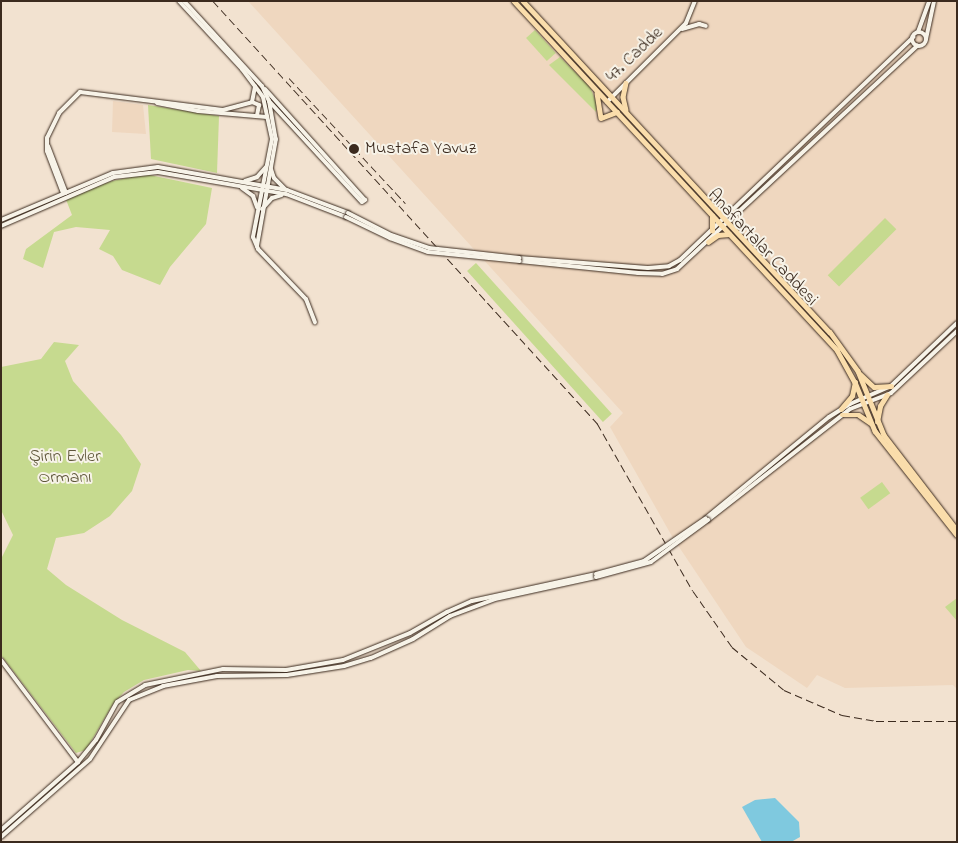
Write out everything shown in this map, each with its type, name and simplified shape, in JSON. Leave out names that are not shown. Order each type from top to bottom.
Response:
[{"type":"main road","name":"Anafartalar Caddesi","points":[[514,1],[837,350],[877,423],[957,530]]},
{"type":"main road","name":"Anafartalar Caddesi","points":[[523,1],[830,332],[858,371],[871,423],[957,536]]},
{"type":"main road","points":[[626,83],[623,97],[626,112]]},
{"type":"main road","points":[[597,91],[601,118],[617,112]]},
{"type":"main road","points":[[716,208],[731,211]]},
{"type":"main road","points":[[710,212],[714,223],[712,231]]},
{"type":"main road","points":[[708,242],[718,235],[730,234]]},
{"type":"main road","points":[[858,371],[874,387],[891,386]]},
{"type":"main road","points":[[841,409],[852,396],[855,382]]},
{"type":"main road","points":[[877,423],[880,406],[887,395]]},
{"type":"main road","points":[[842,415],[859,415],[871,423]]},
{"type":"street","points":[[179,1],[362,202],[366,200],[260,88],[184,1]]},
{"type":"street","name":"47. Cadde","points":[[607,102],[680,30],[692,12],[696,1]]},
{"type":"street","points":[[726,220],[731,211],[918,32],[929,1]]},
{"type":"street","points":[[519,260],[661,267],[680,260],[917,46],[923,44],[926,39],[934,1]]},
{"type":"street","points":[[680,30],[691,26],[706,26]]},
{"type":"street","points":[[918,32],[926,39]]},
{"type":"street","points":[[913,37],[917,46]]},
{"type":"street","points":[[252,102],[256,96],[254,84]]},
{"type":"street","points":[[260,88],[272,139],[269,166],[274,178],[286,192]]},
{"type":"street","points":[[65,194],[47,144],[59,113],[80,92],[223,110],[252,102],[259,105],[257,115]]},
{"type":"street","points":[[269,101],[276,139],[259,211],[258,249],[306,299],[315,322]]},
{"type":"street","points":[[154,102],[206,112],[268,117]]},
{"type":"street","points":[[273,121],[284,116]]},
{"type":"street","points":[[242,181],[257,177],[269,166]]},
{"type":"street","points":[[1,220],[113,173],[141,168],[173,168],[242,181],[264,188]]},
{"type":"street","points":[[1,226],[65,194],[114,177],[142,172],[172,173],[286,192],[347,215],[391,235],[429,248],[519,260],[662,274],[688,261],[708,242],[721,224]]},
{"type":"street","points":[[236,184],[253,196],[259,211]]},
{"type":"street","points":[[259,211],[272,198],[286,192]]},
{"type":"street","points":[[1,838],[90,759],[129,700],[163,686],[217,676],[287,675],[344,666],[372,658],[413,639],[450,616],[495,599],[596,576],[644,561],[707,519],[842,415],[891,386],[957,323]]},
{"type":"street","points":[[707,519],[841,409],[887,395],[957,331]]},
{"type":"street","points":[[1,830],[78,762],[96,740],[117,702],[145,685],[223,668],[286,670],[343,660],[410,633],[447,612],[472,601],[596,576]]},
{"type":"street","points":[[1,660],[78,762]]},
{"type":"shaded area","points":[[248,1],[957,1],[957,689],[953,685],[845,688],[817,675],[807,688],[746,647],[673,538],[610,427],[623,413]]},
{"type":"shaded area","points":[[113,101],[143,105],[146,134],[112,132]]},
{"type":"green space","points":[[535,30],[556,53],[547,61],[526,38]]},
{"type":"green space","points":[[560,57],[590,87],[597,104],[596,112],[549,65]]},
{"type":"green space","points":[[148,105],[219,116],[217,173],[151,159]]},
{"type":"green space","points":[[145,174],[212,188],[206,224],[170,267],[160,285],[122,270],[113,256],[99,249],[110,230],[76,227],[54,232],[43,268],[23,259],[26,249],[72,215],[65,197],[112,181]]},
{"type":"green space","points":[[885,218],[896,229],[839,287],[828,275]]},
{"type":"green space","points":[[476,263],[612,414],[603,422],[467,271]]},
{"type":"green space","name":"Şirin Evler Ormanı","points":[[54,342],[79,345],[65,361],[73,381],[121,435],[141,464],[132,491],[110,516],[84,533],[56,538],[47,569],[66,585],[122,620],[185,652],[201,671],[188,670],[144,680],[124,692],[113,704],[86,750],[76,753],[1,655],[1,559],[13,535],[1,510],[1,367],[41,359]]},
{"type":"green space","points":[[882,482],[890,493],[868,509],[860,498]]},
{"type":"green space","points":[[957,598],[957,621],[945,607]]},
{"type":"water","points":[[775,798],[799,822],[800,837],[791,842],[762,842],[742,807],[755,800]]},
{"type":"railway","points":[[213,1],[597,423],[693,591],[732,647],[784,690],[842,715],[876,721],[957,721]]},
{"type":"railway","points":[[289,78],[405,203]]},
{"type":"place","name":"Mustafa Yavuz","points":[[354,149]]}]
